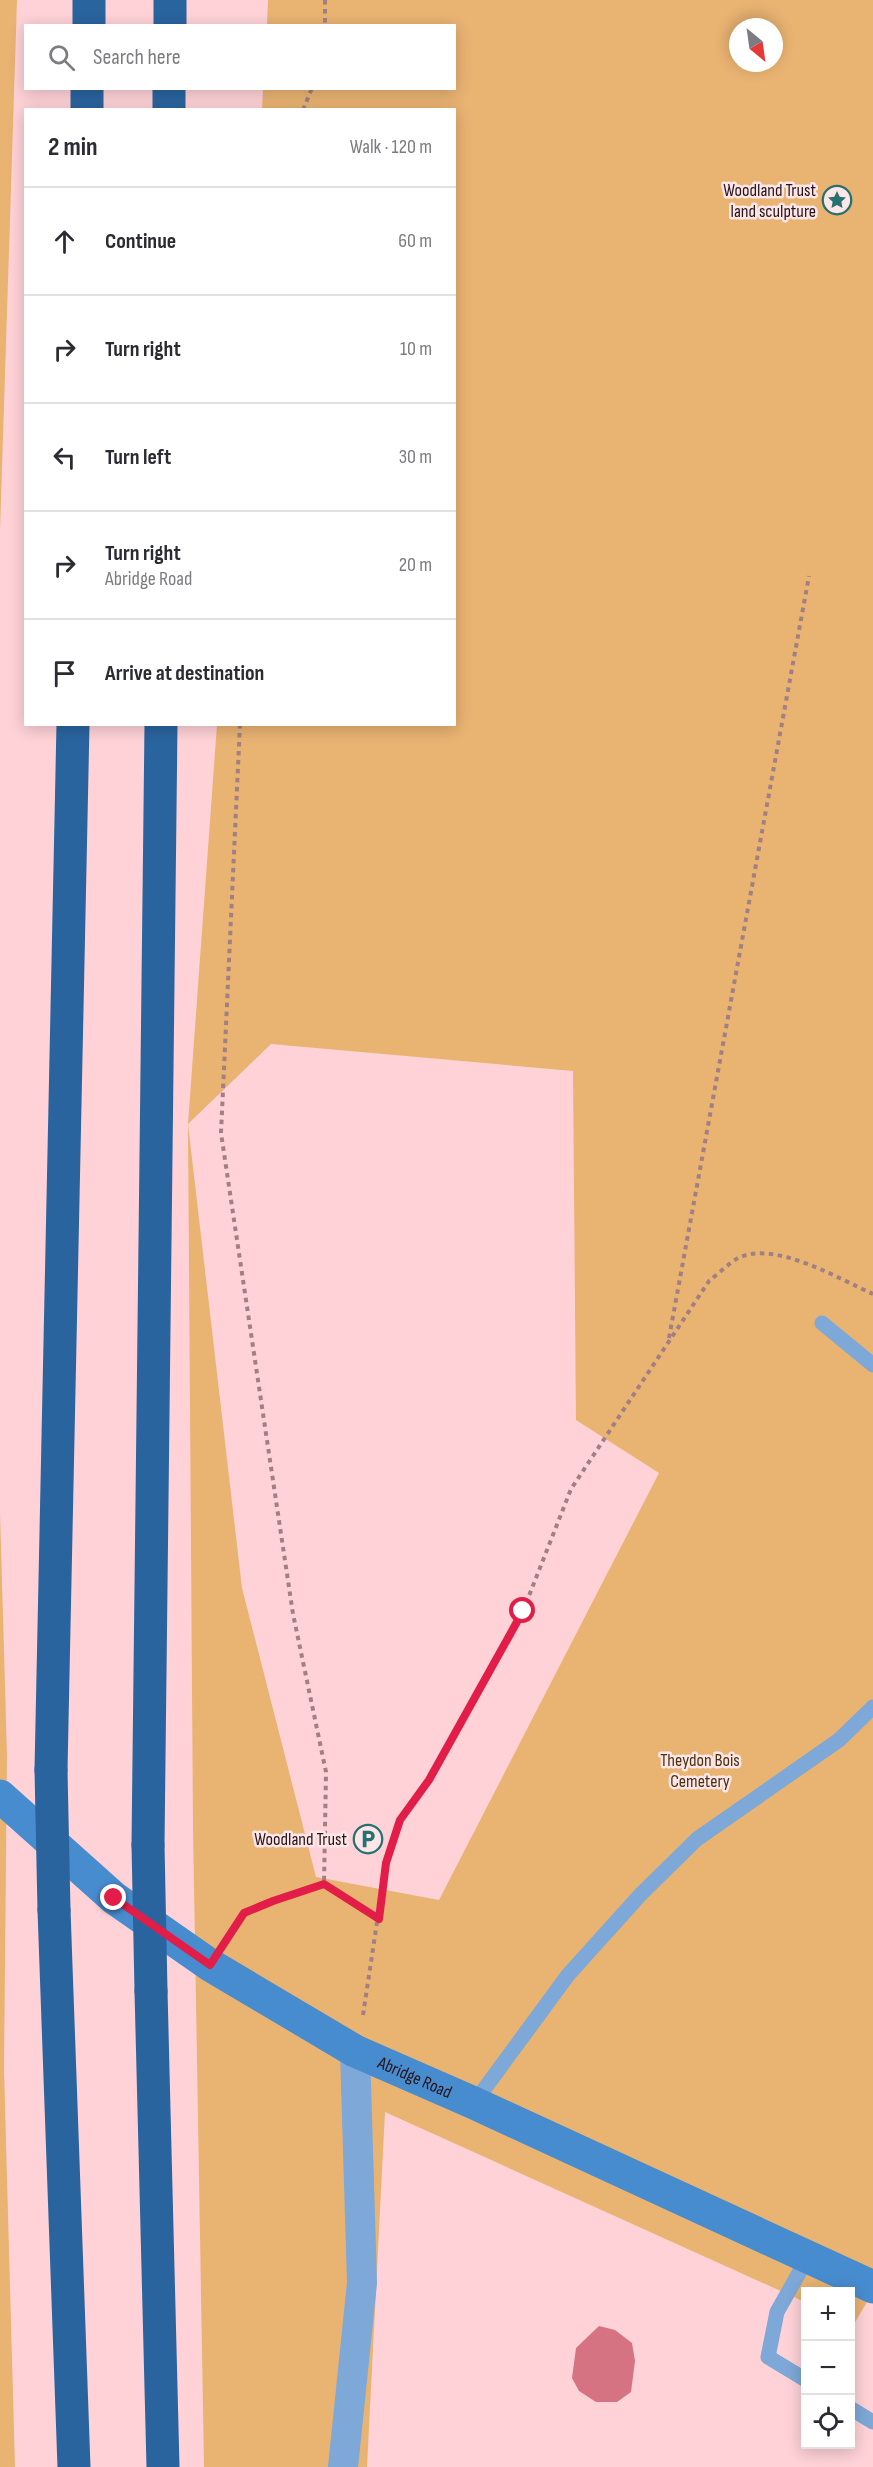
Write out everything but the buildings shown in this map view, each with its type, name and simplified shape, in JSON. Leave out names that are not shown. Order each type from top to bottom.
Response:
[{"type":"highway","points":[[89,0],[89,24]]},
{"type":"highway","points":[[170,0],[170,24]]},
{"type":"highway","points":[[87,90],[87,108]]},
{"type":"highway","points":[[169,90],[169,108]]},
{"type":"highway","points":[[73,726],[51,1770],[74,2467]]},
{"type":"highway","points":[[161,726],[148,1845],[163,2467]]},
{"type":"main road","name":"Abridge Road","points":[[0,1796],[114,1898],[210,1965],[355,2051],[474,2103],[873,2287]]},
{"type":"street","points":[[343,2467],[362,2283],[355,2051]]},
{"type":"lane","points":[[822,1323],[873,1365]]},
{"type":"lane","points":[[474,2103],[568,1975],[641,1894],[706,1832],[839,1740],[873,1707]]},
{"type":"lane","points":[[801,2377],[768,2357],[777,2312],[808,2257]]},
{"type":"lane","points":[[855,2411],[873,2422]]},
{"type":"path","points":[[325,0],[325,24]]},
{"type":"path","points":[[304,108],[311,90]]},
{"type":"path","points":[[669,1342],[809,576]]},
{"type":"path","points":[[240,726],[221,1133],[293,1614],[326,1772],[324,1884]]},
{"type":"path","points":[[355,2051],[367,1998],[386,1863],[400,1820],[429,1780],[523,1611],[571,1489],[709,1281],[739,1258],[768,1252],[806,1264],[873,1294]]},
{"type":"path","points":[[324,1884],[379,1919]]},
{"type":"path","points":[[210,1965],[244,1913],[324,1884]]},
{"type":"green space","points":[[0,0],[17,0],[0,531]]},
{"type":"green space","name":"Theydon Bois Cemetery","points":[[268,0],[873,0],[873,2292],[855,2322],[855,2287],[801,2287],[801,2300],[385,2112],[367,2467],[204,2467],[193,1827],[188,1124],[217,726],[456,726],[456,108],[262,108],[263,90],[456,90],[456,24],[267,24]],"holes":[[[271,1044],[573,1071],[576,1420],[659,1473],[439,1900],[316,1877],[242,1588],[188,1124]]]},
{"type":"green space","points":[[0,1512],[7,1756],[4,2069],[15,2467],[0,2467]]},
{"type":"shaded area","points":[[599,2326],[615,2330],[632,2343],[635,2361],[631,2392],[617,2402],[596,2402],[579,2391],[572,2378],[576,2348]]},
{"type":"place","name":"Woodland Trust land sculpture","points":[[837,200]]},
{"type":"place","name":"Woodland Trust","points":[[368,1839]]},
{"type":"route","points":[[114,1898],[210,1965],[244,1913],[324,1884],[379,1919],[386,1863],[400,1820],[429,1780],[523,1611]]}]
